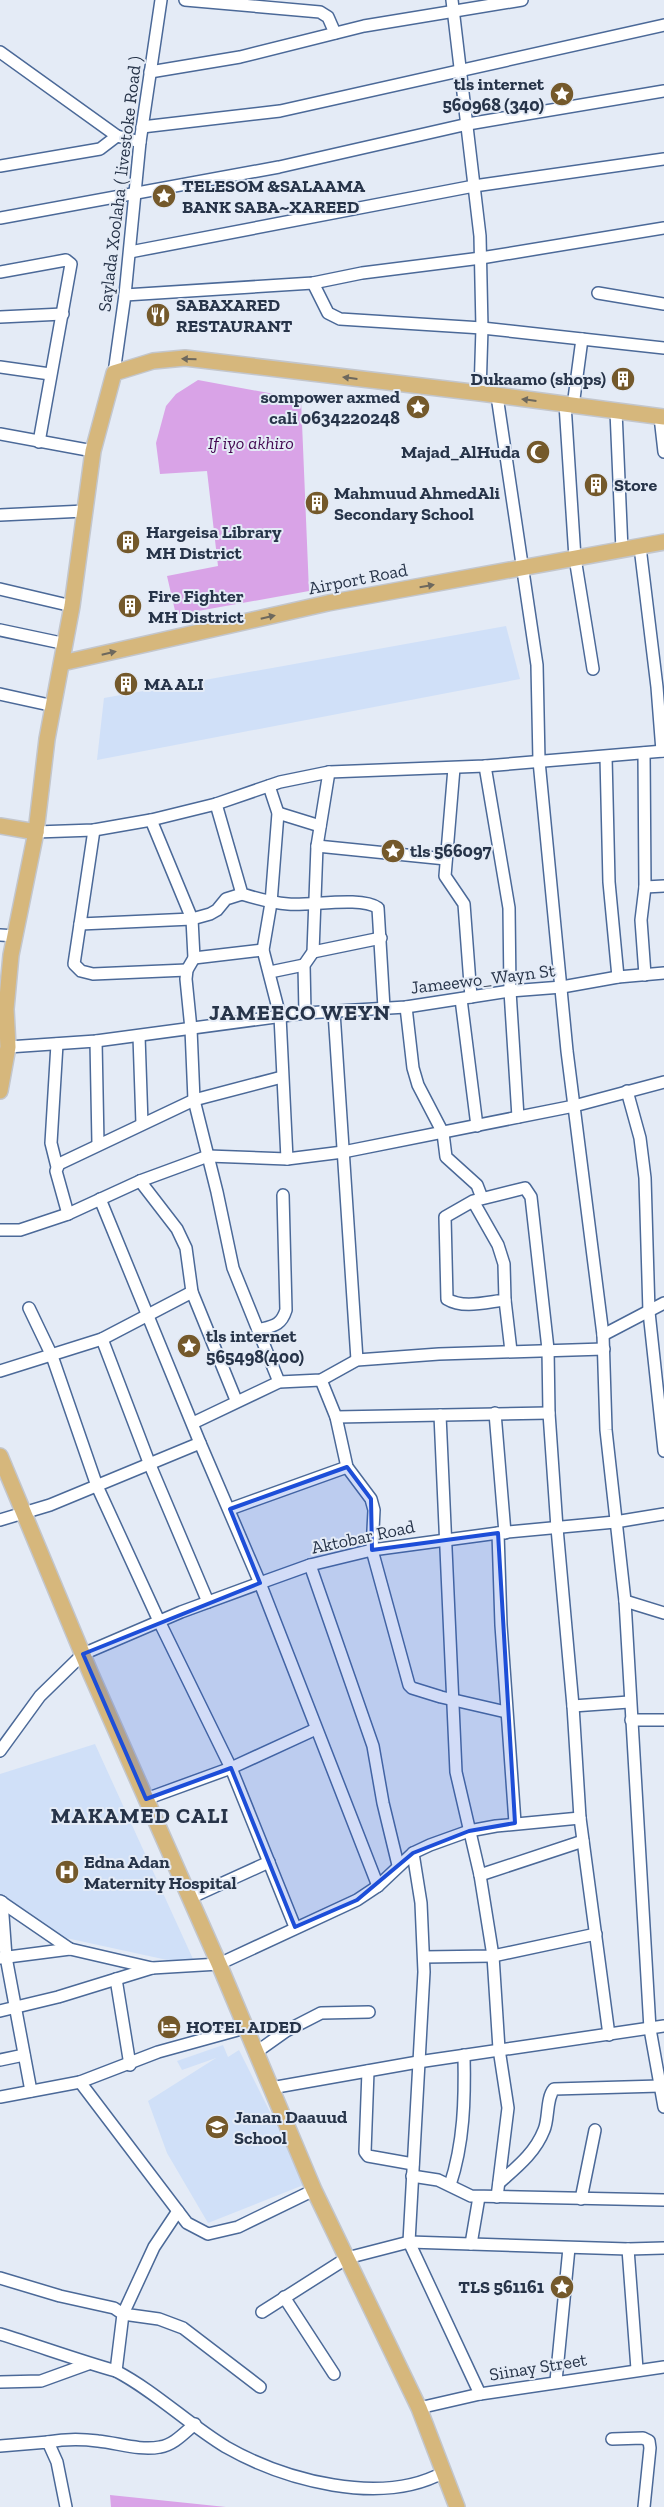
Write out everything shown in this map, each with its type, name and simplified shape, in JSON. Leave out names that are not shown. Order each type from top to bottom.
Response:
[{"type":"main road","points":[[0,1091],[8,1047],[3,1010],[6,957],[16,936],[36,832],[47,739],[66,644],[93,451],[114,373],[153,361],[185,358],[662,417]]},
{"type":"main road","name":"Airport Road","points":[[62,663],[328,603],[664,542]]},
{"type":"main road","points":[[0,826],[36,832]]},
{"type":"main road","points":[[0,1456],[83,1654],[219,1964],[314,2190],[419,2408],[457,2507]]},
{"type":"street","name":"Saylada Xoolaha ( livestoke Road )","points":[[114,373],[130,252],[140,142],[161,0]]},
{"type":"street","points":[[185,0],[320,12],[328,17],[335,33]]},
{"type":"street","points":[[150,72],[240,57],[453,6],[522,0]]},
{"type":"street","points":[[453,6],[462,69],[481,258],[482,328],[480,393]]},
{"type":"street","points":[[142,127],[280,111],[664,25]]},
{"type":"street","points":[[0,52],[117,136],[140,142]]},
{"type":"street","points":[[0,218],[135,195],[279,167],[468,124],[664,91]]},
{"type":"street","points":[[0,166],[100,149],[117,136]]},
{"type":"street","points":[[130,252],[474,186],[664,159]]},
{"type":"street","points":[[125,295],[313,283],[664,228]]},
{"type":"street","points":[[0,272],[66,260],[71,264],[39,442]]},
{"type":"street","points":[[313,283],[328,313],[340,319],[482,328],[664,348]]},
{"type":"street","points":[[598,293],[664,304]]},
{"type":"street","points":[[0,317],[63,314]]},
{"type":"street","points":[[582,339],[569,405],[575,558],[593,669]]},
{"type":"street","points":[[0,367],[50,374]]},
{"type":"street","points":[[497,396],[537,665],[539,761],[574,1106],[603,1335],[606,1430],[624,1601],[650,2029],[664,2107]]},
{"type":"street","points":[[616,411],[622,550]]},
{"type":"street","points":[[662,417],[664,452]]},
{"type":"street","points":[[0,434],[93,451]]},
{"type":"street","points":[[0,515],[85,511]]},
{"type":"street","points":[[36,832],[94,830],[151,820],[216,804],[269,786],[329,772],[454,768],[663,751],[640,547]]},
{"type":"street","points":[[0,589],[72,606]]},
{"type":"street","points":[[0,630],[66,644]]},
{"type":"street","points":[[0,694],[54,706]]},
{"type":"street","points":[[644,753],[645,887],[641,920],[645,975]]},
{"type":"street","points":[[606,757],[609,882],[618,977]]},
{"type":"street","points":[[485,766],[509,908],[510,992],[518,1117]]},
{"type":"street","points":[[454,768],[445,876],[464,904],[466,998],[477,1126]]},
{"type":"street","points":[[305,1013],[304,965],[313,952],[317,846],[329,772]]},
{"type":"street","points":[[269,786],[278,813],[271,903],[263,950],[280,1016],[286,1159]]},
{"type":"street","points":[[216,804],[242,894]]},
{"type":"street","points":[[278,813],[320,826]]},
{"type":"street","points":[[151,820],[192,919],[194,958],[187,970],[194,1100],[233,1268],[279,1382]]},
{"type":"street","points":[[94,830],[73,958],[74,964],[82,970],[93,974],[187,970]]},
{"type":"street","points":[[317,846],[446,859]]},
{"type":"street","points":[[645,887],[664,886]]},
{"type":"street","points":[[80,924],[192,919],[210,914],[226,898],[242,894],[271,903],[314,905],[365,902],[378,908],[380,914],[384,1008]]},
{"type":"street","points":[[0,936],[16,936]]},
{"type":"street","points":[[313,952],[381,938]]},
{"type":"street","points":[[194,958],[263,950]]},
{"type":"street","points":[[270,972],[304,965]]},
{"type":"street","name":"Jameewo_Wayn St","points":[[8,1047],[96,1041],[305,1013],[406,1007],[510,992],[562,987],[618,977],[664,973]]},
{"type":"street","points":[[406,1007],[413,1068],[418,1085],[443,1133],[446,1157],[477,1186],[478,1199],[504,1264],[505,1300],[511,1351]]},
{"type":"street","points":[[334,1012],[357,1360]]},
{"type":"street","points":[[139,1036],[142,1124]]},
{"type":"street","points":[[96,1041],[98,1144]]},
{"type":"street","points":[[57,1044],[51,1143],[57,1167],[56,1171],[68,1214]]},
{"type":"street","points":[[57,1167],[98,1144],[194,1100],[282,1078]]},
{"type":"street","points":[[0,1230],[20,1230],[68,1214],[140,1180],[208,1156],[286,1159],[343,1152],[574,1106],[664,1082]]},
{"type":"street","points":[[627,1091],[640,1138],[645,1178],[649,1312],[664,1451]]},
{"type":"street","points":[[140,1180],[177,1229],[186,1248],[190,1266],[192,1292],[236,1400]]},
{"type":"street","points":[[505,1300],[473,1304],[454,1303],[447,1299],[445,1217],[478,1199],[525,1188],[531,1197],[548,1349],[549,1412],[573,1706],[580,1818],[609,2035]]},
{"type":"street","points":[[258,1330],[277,1325],[283,1320],[286,1310],[283,1195]]},
{"type":"street","points":[[100,1199],[200,1443],[230,1509],[260,1583],[378,1886]]},
{"type":"street","points":[[0,1371],[102,1339],[192,1292]]},
{"type":"street","points":[[603,1335],[664,1303]]},
{"type":"street","points":[[29,1308],[52,1356],[97,1486],[159,1621],[231,1768],[295,1927]]},
{"type":"street","points":[[102,1339],[150,1465],[208,1602]]},
{"type":"street","points":[[193,1424],[236,1400],[279,1382],[321,1380],[357,1360],[548,1349],[604,1349]]},
{"type":"street","points":[[321,1380],[336,1417],[347,1467],[371,1499],[374,1510],[372,1550],[409,1685],[412,1688],[453,1700],[506,1712]]},
{"type":"street","points":[[336,1417],[549,1412]]},
{"type":"street","points":[[495,1413],[501,1533],[506,1712],[515,1823]]},
{"type":"street","points":[[440,1415],[456,1772],[480,1875],[493,1956],[499,2049],[508,2108],[497,2197]]},
{"type":"street","points":[[0,1520],[97,1486],[200,1443]]},
{"type":"street","points":[[230,1509],[347,1467]]},
{"type":"street","name":"Aktobar Road","points":[[83,1654],[159,1621],[310,1565],[372,1550],[446,1539],[615,1522],[664,1514]]},
{"type":"street","points":[[310,1565],[373,1746],[383,1803],[398,1865]]},
{"type":"street","points":[[624,1601],[664,1613]]},
{"type":"street","points":[[0,1751],[40,1696],[83,1654]]},
{"type":"street","points":[[573,1706],[629,1702]]},
{"type":"street","points":[[631,1720],[664,1720]]},
{"type":"street","points":[[146,1799],[231,1768],[316,1729]]},
{"type":"street","points":[[0,2011],[152,1968],[219,1964],[295,1927],[357,1900],[378,1886],[413,1852],[469,1831],[515,1823],[580,1818]]},
{"type":"street","points":[[480,1875],[583,1841]]},
{"type":"street","points":[[413,1852],[421,1903],[424,1957],[409,2242],[480,2394]]},
{"type":"street","points":[[190,1898],[270,1862]]},
{"type":"street","points":[[1,1902],[70,1949]]},
{"type":"street","points":[[1,1902],[3,1958],[31,2091]]},
{"type":"street","points":[[424,1957],[493,1956],[596,1934]]},
{"type":"street","points":[[3,1958],[70,1949],[152,1968]]},
{"type":"street","points":[[116,1979],[130,2064]]},
{"type":"street","points":[[255,2053],[286,2032],[321,2013],[369,2012]]},
{"type":"street","points":[[271,2088],[499,2049],[664,2026]]},
{"type":"street","points":[[0,2097],[80,2082],[158,2052],[245,2028]]},
{"type":"street","points":[[0,2060],[24,2055]]},
{"type":"street","points":[[450,2185],[460,2151],[465,2096],[464,2055]]},
{"type":"street","points":[[368,2070],[365,2152],[368,2156],[413,2170],[471,2196],[664,2200]]},
{"type":"street","points":[[80,2082],[187,2223],[208,2234],[238,2228],[314,2190]]},
{"type":"street","points":[[499,2183],[526,2159],[538,2142],[544,2129],[551,2094],[554,2089],[660,2086]]},
{"type":"street","points":[[581,2199],[595,2130]]},
{"type":"street","points":[[471,2244],[478,2196]]},
{"type":"street","points":[[116,2371],[123,2314],[154,2247],[178,2211]]},
{"type":"street","points":[[262,2312],[347,2258],[409,2242],[569,2248],[664,2248]]},
{"type":"street","points":[[556,2381],[569,2248]]},
{"type":"street","points":[[628,2249],[637,2370]]},
{"type":"street","points":[[0,2278],[60,2296],[114,2308],[123,2314],[159,2319],[183,2328],[260,2387]]},
{"type":"street","points":[[284,2297],[334,2374]]},
{"type":"street","points":[[0,2334],[48,2348],[88,2364],[116,2371],[143,2386],[225,2446],[272,2470],[339,2486],[366,2488],[406,2485],[435,2477],[444,2472]]},
{"type":"street","points":[[0,2382],[41,2382],[88,2364]]},
{"type":"street","name":"Siinay Street","points":[[419,2408],[480,2394],[556,2381],[664,2367]]},
{"type":"street","points":[[0,2446],[61,2440],[98,2440],[141,2448],[160,2447],[174,2442],[195,2424]]},
{"type":"street","points":[[612,2440],[643,2438],[649,2441],[650,2448],[644,2507]]},
{"type":"street","points":[[48,2442],[57,2462],[66,2507]]},
{"type":"highlighted area","points":[[347,1467],[371,1499],[372,1550],[498,1533],[515,1823],[469,1831],[413,1853],[357,1900],[295,1927],[231,1768],[146,1799],[83,1654],[260,1583],[230,1509]]},
{"type":"shaded area","points":[[506,626],[520,679],[97,760],[104,698]]},
{"type":"shaded area","name":"Edna Adan Maternity Hospital","points":[[95,1744],[193,1959],[181,1963],[66,1938],[29,1916],[30,1913],[0,1894],[0,1774]]},
{"type":"shaded area","name":"Janan Daauud School","points":[[223,2045],[228,2057],[239,2050],[306,2184],[208,2223],[167,2153],[148,2101],[216,2058],[182,2070],[177,2061]]},
{"type":"green space","name":"If iyo akhiro","points":[[198,380],[301,399],[309,591],[176,615],[167,576],[218,566],[207,471],[160,474],[156,443],[166,406],[176,394]]},
{"type":"green space","points":[[110,2495],[226,2507],[111,2507]]},
{"type":"place","name":"tls internet 560968 (340)","points":[[562,94]]},
{"type":"place","name":"TELESOM &SALAAMA BANK SABA~XAREED","points":[[164,196]]},
{"type":"place","name":"SABAXARED RESTAURANT","points":[[158,315]]},
{"type":"place","name":"Dukaamo (shops)","points":[[623,379]]},
{"type":"place","name":"sompower axmed cali 0634220248","points":[[418,407]]},
{"type":"place","name":"Majad_AlHuda","points":[[538,452]]},
{"type":"place","name":"Store","points":[[596,485]]},
{"type":"place","name":"Mahmuud AhmedAli Secondary School","points":[[317,503]]},
{"type":"place","name":"Hargeisa Library MH District","points":[[128,542]]},
{"type":"place","name":"Fire Fighter MH District","points":[[130,606]]},
{"type":"place","name":"MA ALI","points":[[126,684]]},
{"type":"place","name":"tls 566097","points":[[393,851]]},
{"type":"place","name":"tls internet 565498(400)","points":[[189,1346]]},
{"type":"place","name":"Edna Adan Maternity Hospital","points":[[67,1872]]},
{"type":"place","name":"HOTEL AIDED","points":[[169,2027]]},
{"type":"place","name":"Janan Daauud School","points":[[217,2127]]},
{"type":"place","name":"TLS 561161","points":[[562,2287]]},
{"type":"district","name":"JAMEECO WEYN","points":[[300,1012]]},
{"type":"district","name":"MAKAMED CALI","points":[[140,1815]]}]
